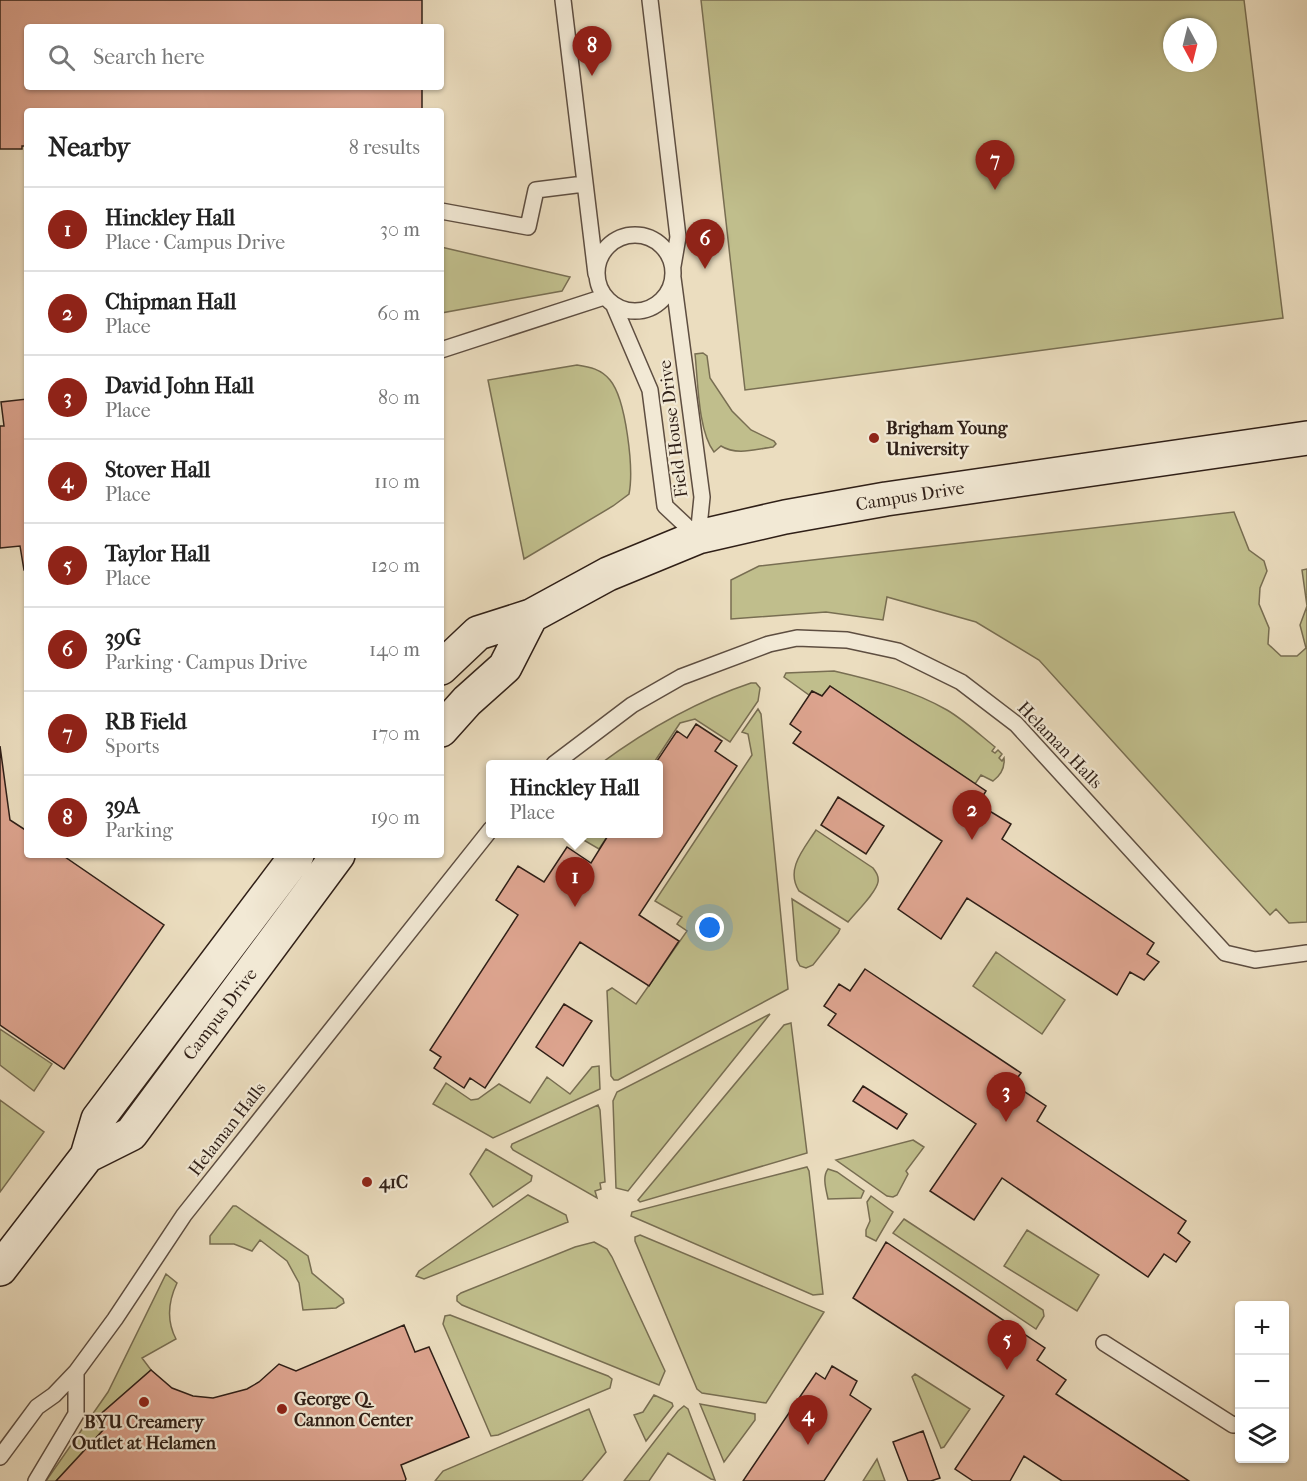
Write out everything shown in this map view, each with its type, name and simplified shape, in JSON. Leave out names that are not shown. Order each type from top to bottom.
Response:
[{"type":"main road","name":"Campus Drive","points":[[444,665],[478,633],[531,616],[608,574],[698,537],[785,517],[886,499],[1307,438]]},
{"type":"main road","points":[[444,727],[467,701],[506,667],[531,616]]},
{"type":"main road","name":"Campus Drive","points":[[0,1269],[87,1156],[98,1119],[295,858]]},
{"type":"main road","name":"Campus Drive","points":[[87,1156],[131,1134],[336,858]]},
{"type":"lane","points":[[563,0],[584,184],[596,274],[598,286],[609,301],[625,310],[638,311],[651,308],[661,301],[669,291],[673,272],[668,253],[660,243],[636,234],[612,241],[603,250],[598,260],[596,274]]},
{"type":"lane","name":"Field House Drive","points":[[650,0],[678,237],[673,272],[702,497],[698,537]]},
{"type":"lane","points":[[444,212],[528,227],[536,190],[584,184]]},
{"type":"lane","points":[[444,349],[609,301]]},
{"type":"lane","name":"Field House Drive","points":[[609,301],[650,390],[665,506],[698,537]]},
{"type":"lane","name":"Helaman Halls","points":[[560,760],[632,705],[681,677],[769,644],[797,638],[847,640],[898,651],[961,682],[1016,724],[1225,953],[1255,960],[1307,953]]},
{"type":"lane","name":"Helaman Halls","points":[[0,1457],[37,1407],[54,1395],[76,1372],[115,1319],[184,1215],[486,835]]},
{"type":"lane","points":[[1104,1343],[1235,1425]]},
{"type":"lane","points":[[36,1481],[76,1414],[76,1372]]},
{"type":"shaded area","points":[[701,0],[1244,0],[1283,318],[745,390]]},
{"type":"shaded area","points":[[444,248],[570,277],[562,291],[444,312]]},
{"type":"shaded area","points":[[703,353],[707,356],[710,378],[732,411],[751,430],[774,441],[776,444],[773,447],[733,451],[721,446],[714,452],[705,432],[700,405],[695,354]]},
{"type":"shaded area","points":[[577,365],[603,373],[616,389],[627,435],[630,468],[629,494],[524,559],[488,380]]},
{"type":"shaded area","points":[[1234,512],[1249,550],[1264,561],[1267,571],[1260,588],[1259,604],[1269,628],[1268,644],[1281,656],[1297,656],[1306,648],[1300,625],[1307,606],[1307,922],[1289,923],[1276,909],[1270,915],[1039,660],[976,622],[887,597],[883,620],[826,612],[731,619],[731,580],[759,566]]},
{"type":"shaded area","points":[[1307,569],[1307,606],[1302,570]]},
{"type":"shaded area","points":[[834,671],[906,691],[947,710],[995,747],[992,751],[995,753],[998,750],[1002,754],[999,758],[1002,761],[1004,758],[1004,762],[1000,774],[993,781],[981,775],[975,784],[830,686],[822,696],[812,691],[809,695],[784,677],[786,673]]},
{"type":"shaded area","points":[[751,683],[756,683],[760,688],[758,701],[730,742],[695,719],[680,723],[656,760],[606,760],[672,718]]},
{"type":"shaded area","points":[[758,709],[761,714],[788,989],[618,1080],[614,1080],[611,1076],[607,991],[612,988],[636,1004],[687,931],[677,924],[682,917],[655,901],[752,755],[748,734],[742,732]]},
{"type":"shaded area","points":[[816,830],[873,868],[878,876],[874,891],[848,922],[799,891],[795,883],[795,867],[798,859]]},
{"type":"shaded area","points":[[580,838],[606,838],[599,849]]},
{"type":"shaded area","points":[[792,899],[840,929],[813,965],[806,968],[800,966],[797,960]]},
{"type":"shaded area","points":[[996,952],[1065,1000],[1042,1034],[973,986]]},
{"type":"shaded area","points":[[770,1014],[628,1191],[616,1188],[613,1101],[617,1092]]},
{"type":"shaded area","points":[[791,1023],[807,1153],[640,1202],[638,1200],[784,1025]]},
{"type":"shaded area","points":[[0,1029],[52,1064],[34,1091],[0,1065]]},
{"type":"shaded area","points":[[599,1066],[600,1089],[493,1138],[433,1104],[446,1083],[471,1100],[478,1099],[499,1084],[530,1103],[547,1077],[570,1094],[592,1067]]},
{"type":"shaded area","points":[[0,1100],[44,1132],[0,1192]]},
{"type":"shaded area","points":[[598,1105],[605,1182],[600,1183],[601,1189],[595,1191],[597,1198],[511,1147],[512,1144]]},
{"type":"shaded area","points":[[913,1140],[924,1147],[906,1171],[908,1174],[897,1195],[893,1197],[887,1196],[836,1160]]},
{"type":"shaded area","points":[[486,1149],[532,1176],[531,1181],[493,1207],[470,1174]]},
{"type":"shaded area","points":[[807,1167],[823,1294],[813,1295],[631,1216],[632,1212]]},
{"type":"shaded area","points":[[828,1169],[837,1172],[864,1191],[861,1198],[828,1199],[825,1179]]},
{"type":"shaded area","points":[[528,1195],[566,1215],[568,1222],[424,1279],[416,1276],[419,1271]]},
{"type":"shaded area","points":[[871,1196],[893,1212],[876,1241],[866,1236],[870,1221],[867,1202]]},
{"type":"shaded area","points":[[233,1206],[308,1256],[312,1273],[343,1299],[344,1303],[336,1308],[303,1310],[299,1283],[287,1261],[260,1240],[252,1251],[234,1244],[210,1244],[210,1236]]},
{"type":"shaded area","points":[[904,1219],[1043,1310],[1044,1316],[1036,1329],[893,1233]]},
{"type":"shaded area","points":[[1027,1230],[1099,1275],[1077,1311],[1004,1266]]},
{"type":"shaded area","points":[[640,1235],[824,1312],[766,1403],[702,1393],[697,1389],[635,1241],[635,1237]]},
{"type":"shaded area","points":[[594,1242],[607,1249],[612,1257],[665,1371],[659,1385],[457,1301],[457,1296],[461,1293],[575,1247]]},
{"type":"shaded area","points":[[166,1274],[177,1283],[169,1311],[176,1339],[142,1358],[151,1370],[95,1419],[105,1428],[56,1481],[46,1481],[108,1392]]},
{"type":"shaded area","points":[[450,1315],[608,1376],[612,1379],[610,1388],[491,1436],[443,1324],[445,1316]]},
{"type":"shaded area","points":[[915,1374],[970,1409],[944,1447],[941,1448],[912,1377]]},
{"type":"shaded area","points":[[654,1395],[672,1403],[673,1406],[646,1441],[634,1415],[643,1412]]},
{"type":"shaded area","points":[[700,1404],[755,1414],[755,1420],[724,1462]]},
{"type":"shaded area","points":[[684,1406],[688,1409],[715,1480],[668,1453],[649,1481],[624,1481],[678,1411]]},
{"type":"shaded area","points":[[589,1409],[606,1452],[582,1481],[435,1481],[443,1471]]},
{"type":"shaded area","points":[[877,1459],[885,1481],[863,1481]]},
{"type":"building","points":[[0,0],[422,0],[422,24],[24,24],[24,90],[422,90],[422,108],[24,108],[24,146],[22,149],[0,149]]},
{"type":"building","points":[[24,399],[24,570],[20,546],[0,548],[0,426],[4,426],[1,402]]},
{"type":"building","points":[[830,686],[986,791],[978,804],[1011,824],[1002,839],[1154,943],[1147,954],[1159,962],[1144,980],[1130,972],[1117,995],[967,898],[941,939],[898,909],[942,841],[793,743],[801,732],[790,724],[812,691],[822,696]]},
{"type":"building","points":[[696,724],[722,741],[715,751],[737,766],[639,915],[679,941],[649,986],[580,942],[485,1088],[470,1078],[464,1088],[434,1068],[441,1057],[430,1050],[518,915],[496,900],[518,866],[544,882],[567,847],[591,863],[607,838],[663,838],[663,760],[658,760],[677,731],[687,738]]},
{"type":"building","points":[[0,746],[10,820],[24,829],[24,858],[66,858],[164,925],[64,1069],[0,1025]]},
{"type":"building","points":[[838,797],[884,826],[866,854],[821,825]]},
{"type":"building","points":[[865,969],[1021,1073],[1013,1084],[1046,1106],[1037,1121],[1186,1221],[1178,1233],[1190,1242],[1176,1262],[1164,1254],[1148,1277],[1002,1178],[974,1220],[930,1191],[976,1124],[828,1025],[836,1014],[824,1006],[839,984],[850,991]]},
{"type":"building","points":[[564,1004],[592,1021],[563,1066],[536,1047]]},
{"type":"building","points":[[863,1086],[907,1114],[897,1129],[853,1101]]},
{"type":"building","points":[[886,1242],[1045,1348],[1037,1360],[1066,1380],[1056,1394],[1189,1481],[1062,1481],[1024,1456],[1010,1481],[973,1481],[955,1469],[1004,1396],[853,1298]]},
{"type":"building","name":"George Q. Cannon Center","points":[[404,1325],[415,1352],[429,1347],[469,1437],[401,1465],[405,1481],[56,1481],[105,1428],[95,1419],[151,1370],[172,1388],[193,1396],[213,1398],[247,1389],[259,1382],[279,1364],[296,1371]]},
{"type":"building","points":[[832,1366],[857,1381],[850,1395],[871,1409],[824,1481],[743,1481],[816,1373],[825,1379]]},
{"type":"building","points":[[923,1431],[940,1478],[931,1481],[908,1481],[893,1442]]},
{"type":"place","name":"39A","points":[[592,76]]},
{"type":"place","name":"RB Field","points":[[995,190]]},
{"type":"place","name":"39G","points":[[705,269]]},
{"type":"place","name":"Brigham Young University","points":[[874,438]]},
{"type":"place","name":"Chipman Hall","points":[[972,840]]},
{"type":"place","name":"Hinckley Hall","points":[[575,907]]},
{"type":"place","name":"David John Hall","points":[[1006,1122]]},
{"type":"place","name":"41C","points":[[367,1182]]},
{"type":"place","name":"Taylor Hall","points":[[1007,1370]]},
{"type":"place","name":"BYU Creamery Outlet at Helamen","points":[[144,1402]]},
{"type":"place","name":"George Q. Cannon Center","points":[[282,1409]]},
{"type":"place","name":"Stover Hall","points":[[808,1445]]}]
